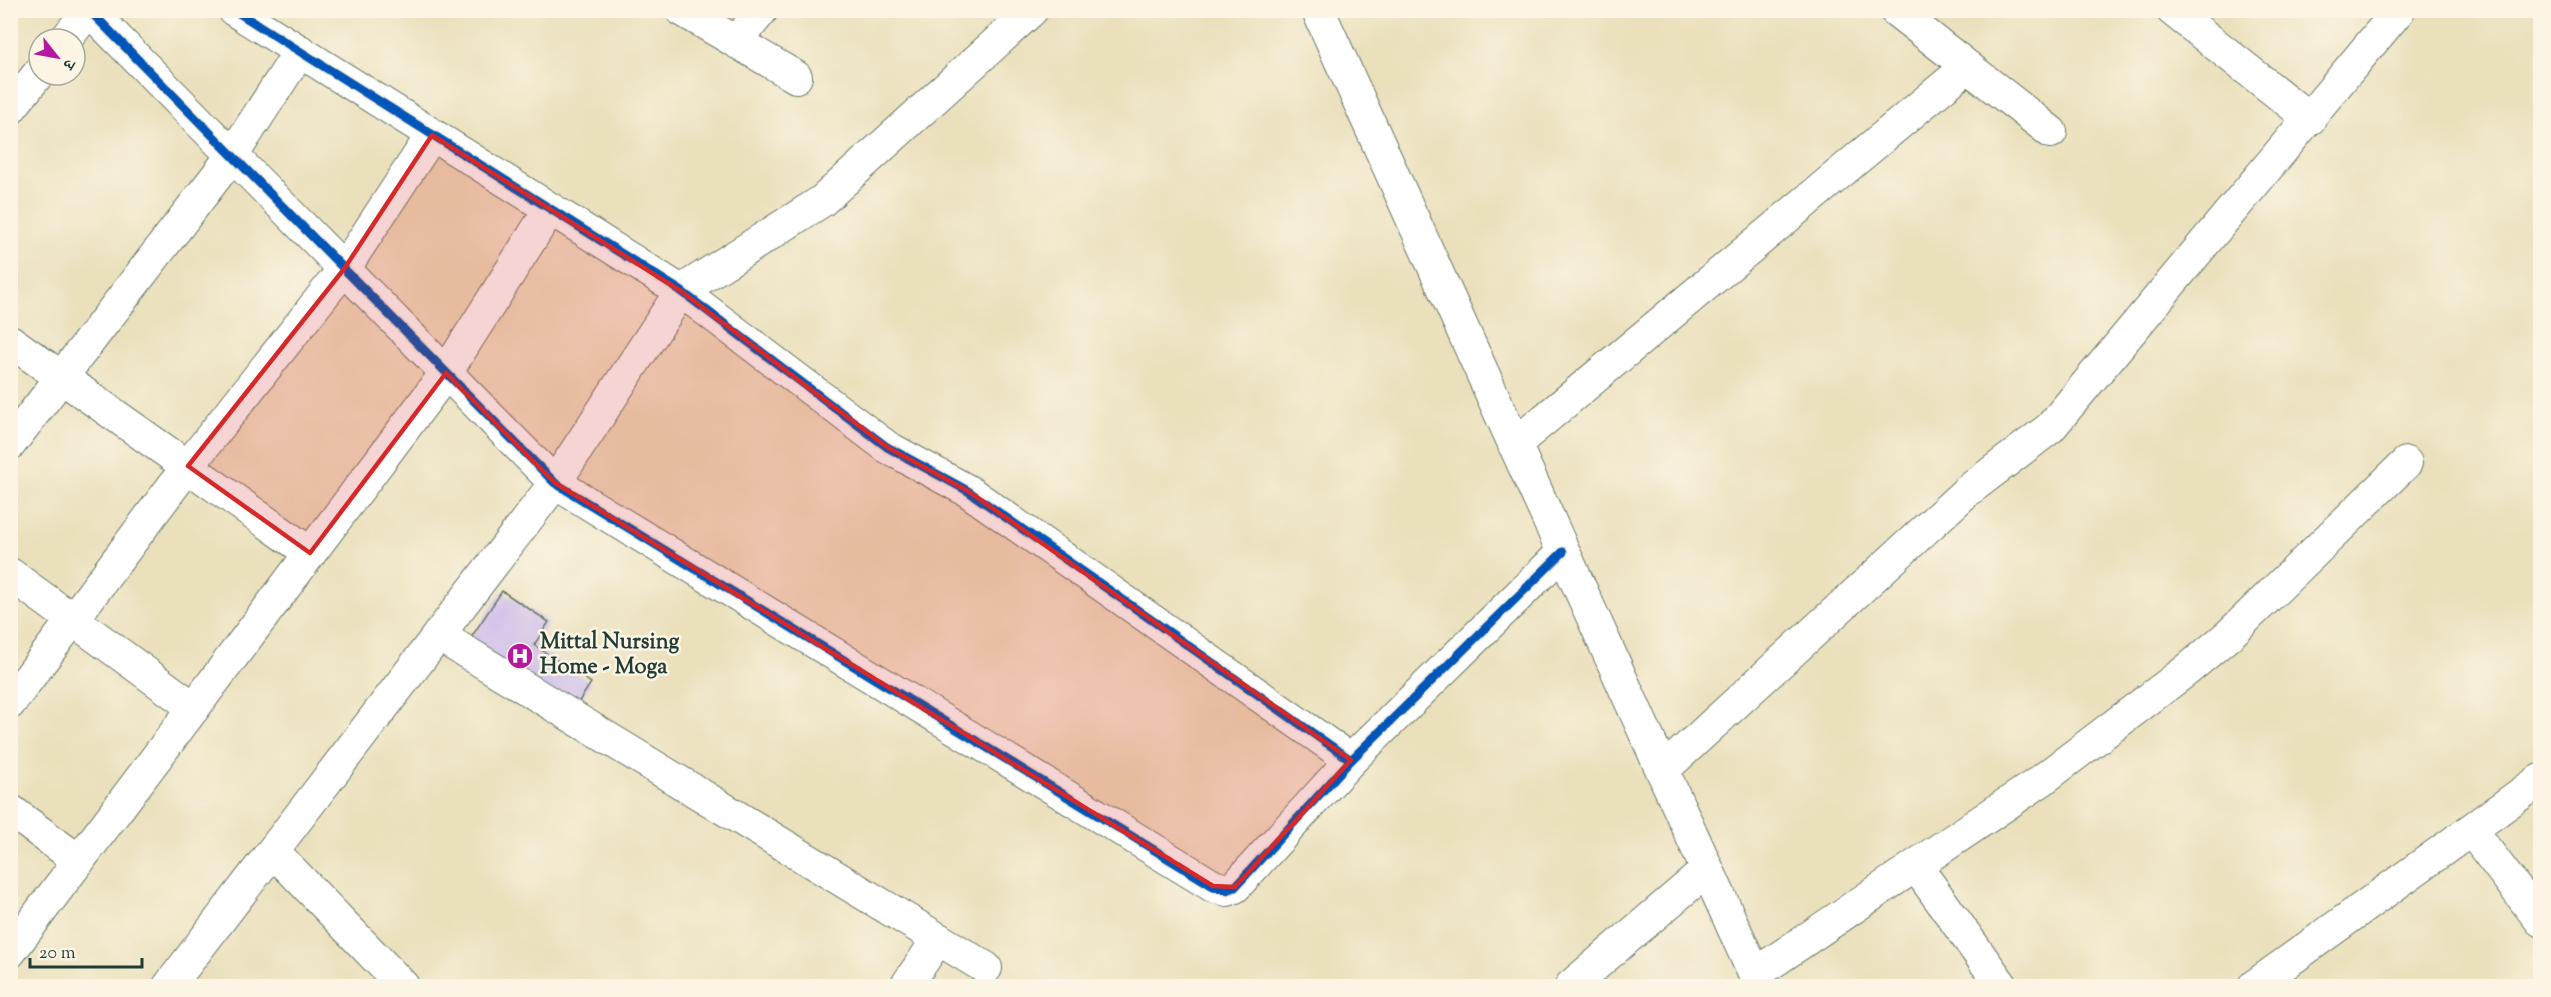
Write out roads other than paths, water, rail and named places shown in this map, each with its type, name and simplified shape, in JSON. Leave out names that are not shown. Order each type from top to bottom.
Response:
[{"type":"street","points":[[76,27],[89,10],[555,483],[1214,886],[1227,890],[1235,886],[1351,760],[1563,552]]},
{"type":"street","points":[[234,10],[681,291],[887,447],[968,491],[1351,760]]},
{"type":"street","points":[[682,10],[796,77]]},
{"type":"street","points":[[736,42],[762,10]]},
{"type":"street","points":[[169,987],[555,483],[681,291],[822,201],[1032,10]]},
{"type":"street","points":[[1318,10],[1757,980],[1916,866],[2042,780],[2187,670],[2230,634],[2406,463]]},
{"type":"street","points":[[1895,10],[2050,132]]},
{"type":"street","points":[[2172,10],[2310,119]]},
{"type":"street","points":[[1662,771],[1966,492],[2050,428],[2399,10]]},
{"type":"street","points":[[10,444],[232,156],[300,51]]},
{"type":"street","points":[[1514,445],[1967,67]]},
{"type":"street","points":[[10,109],[28,87]]},
{"type":"street","points":[[10,703],[188,466],[344,269],[432,135]]},
{"type":"street","points":[[10,952],[446,373],[550,208]]},
{"type":"street","points":[[10,341],[310,553]]},
{"type":"street","points":[[10,574],[194,708]]},
{"type":"street","points":[[438,635],[986,968]]},
{"type":"street","points":[[2254,987],[2541,780]]},
{"type":"street","points":[[10,810],[79,861]]},
{"type":"street","points":[[2471,830],[2541,920]]},
{"type":"street","points":[[273,851],[403,987]]},
{"type":"street","points":[[1916,866],[2002,987]]},
{"type":"street","points":[[1571,987],[1707,870]]},
{"type":"street","points":[[906,987],[938,939]]},
{"type":"place","name":"Mittal Nursing Home - Moga","points":[[520,656]]}]
